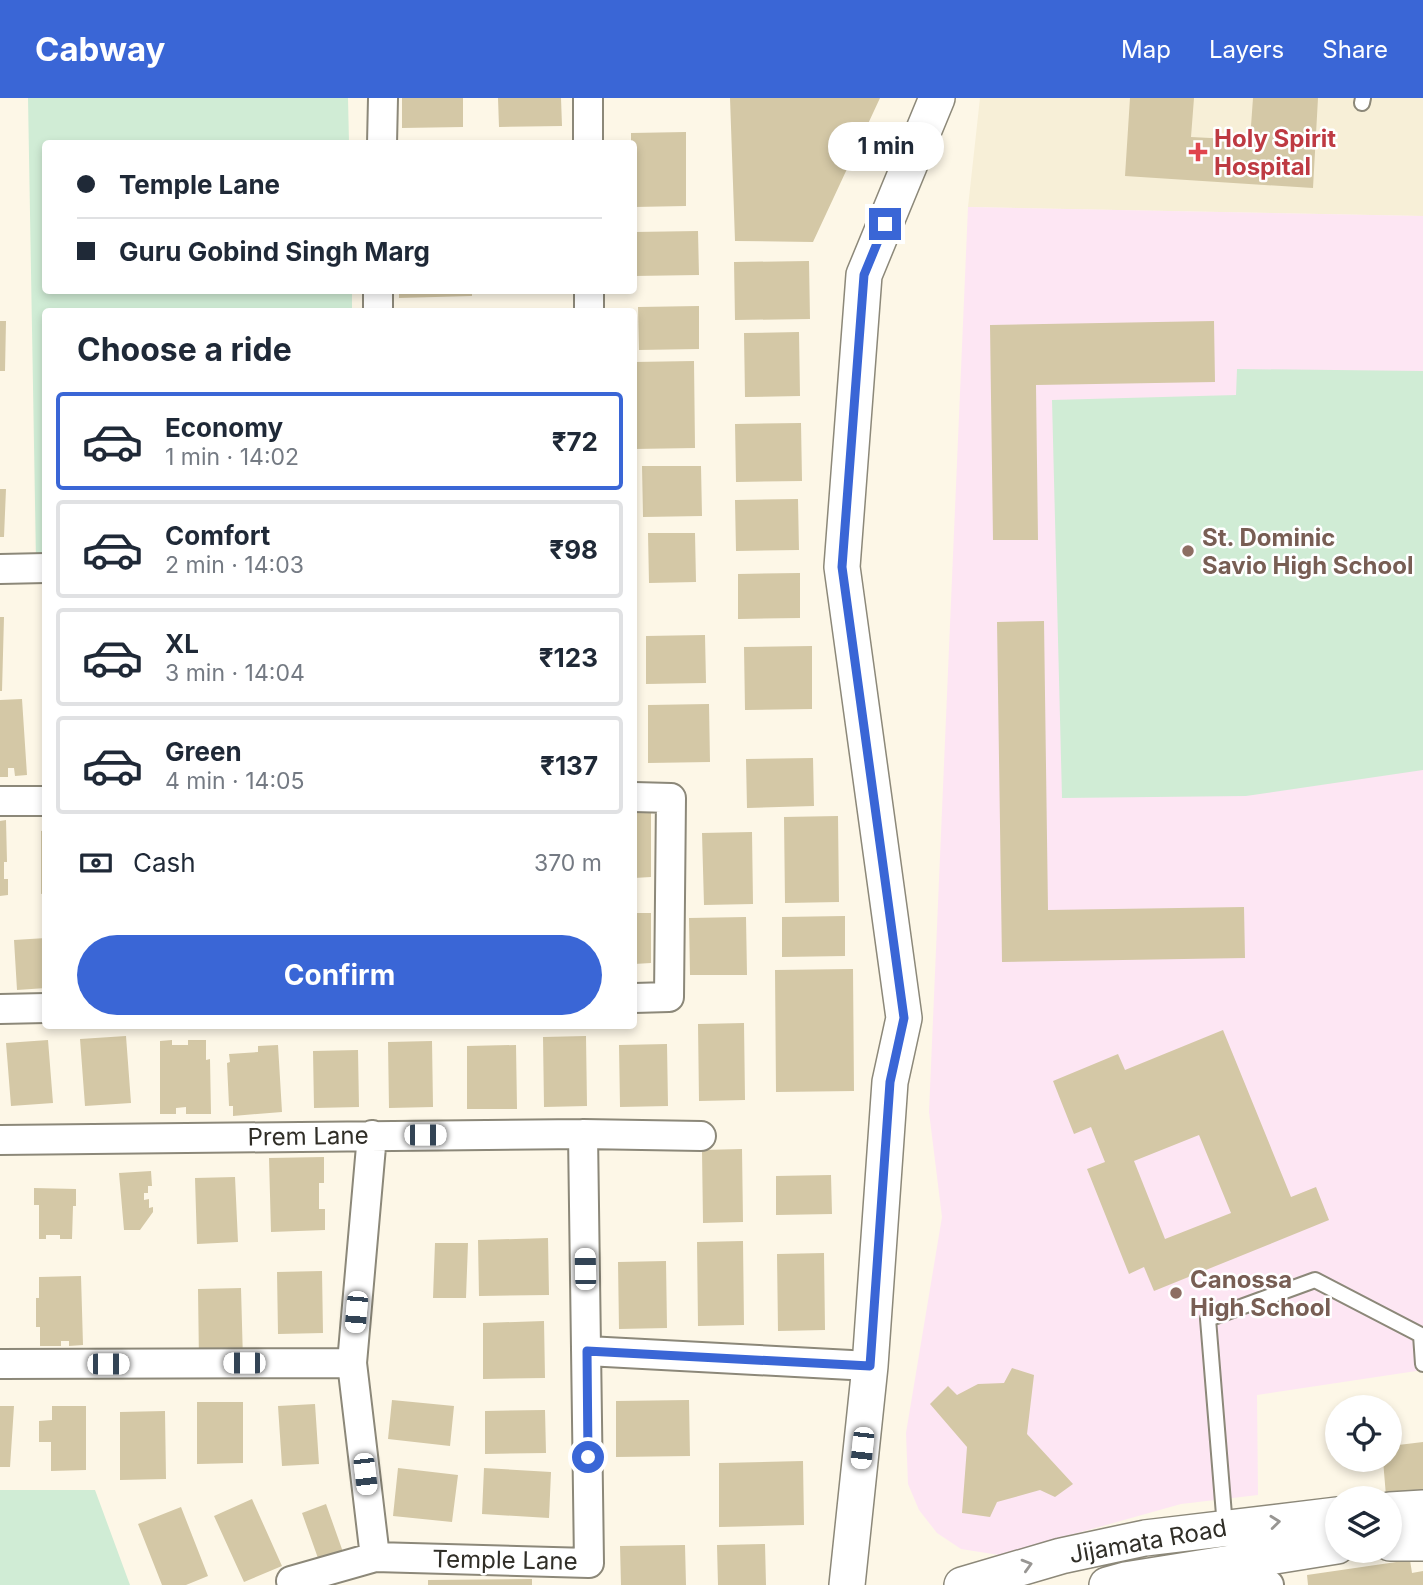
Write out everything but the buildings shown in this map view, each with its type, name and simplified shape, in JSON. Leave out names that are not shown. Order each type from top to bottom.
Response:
[{"type":"street","points":[[382,140],[383,98]]},
{"type":"street","points":[[587,98],[588,140]]},
{"type":"street","points":[[847,1585],[870,1366],[890,1082],[904,1018],[842,567],[864,275],[937,98]]},
{"type":"street","points":[[0,569],[42,568]]},
{"type":"street","points":[[637,797],[671,798],[669,997],[637,998]]},
{"type":"street","points":[[0,802],[42,801]]},
{"type":"street","points":[[0,1009],[42,1008]]},
{"type":"street","name":"Temple Lane","points":[[291,1581],[375,1557],[589,1563],[583,1134]]},
{"type":"street","points":[[372,1135],[352,1363],[375,1557]]},
{"type":"street","name":"Prem Lane","points":[[0,1140],[372,1135],[701,1136]]},
{"type":"street","points":[[587,1351],[870,1366]]},
{"type":"street","points":[[0,1364],[352,1363]]},
{"type":"street","points":[[1402,1509],[1423,1508]]},
{"type":"street","name":"Jijamata Road","points":[[1122,1569],[1225,1527],[1325,1516]]},
{"type":"street","points":[[1402,1543],[1423,1543]]},
{"type":"street","name":"Jijamata Road","points":[[962,1585],[1061,1556],[1122,1569],[1225,1570],[1325,1549]]},
{"type":"street","points":[[1197,1585],[1225,1570],[1262,1579],[1269,1585]]},
{"type":"lane","points":[[1225,1527],[1208,1319],[1315,1280],[1422,1335],[1423,1364]]},
{"type":"shaded area","name":"Holy Spirit Hospital","points":[[980,98],[1423,98],[1423,216],[968,207]]},
{"type":"shaded area","name":"St. Dominic Savio High School","points":[[968,207],[1423,216],[1423,1370],[1257,1395],[1258,1495],[1181,1504],[999,1555],[961,1549],[937,1533],[919,1510],[908,1484],[906,1433],[942,1217],[929,1112]]},
{"type":"green space","points":[[28,98],[348,98],[349,140],[42,140],[42,294],[352,294],[352,308],[42,308],[42,560],[36,560]]},
{"type":"green space","points":[[1237,369],[1423,371],[1423,770],[1246,796],[1062,798],[1052,400],[1236,395]]},
{"type":"green space","points":[[0,1490],[95,1490],[130,1585],[0,1585]]},
{"type":"place","name":"Holy Spirit Hospital","points":[[1198,152]]},
{"type":"place","name":"St. Dominic Savio High School","points":[[1188,551]]},
{"type":"place","name":"Canossa High School","points":[[1176,1293]]},
{"type":"route","points":[[588,1457],[587,1351],[870,1366],[890,1082],[904,1018],[842,567],[864,275],[885,224]]}]
